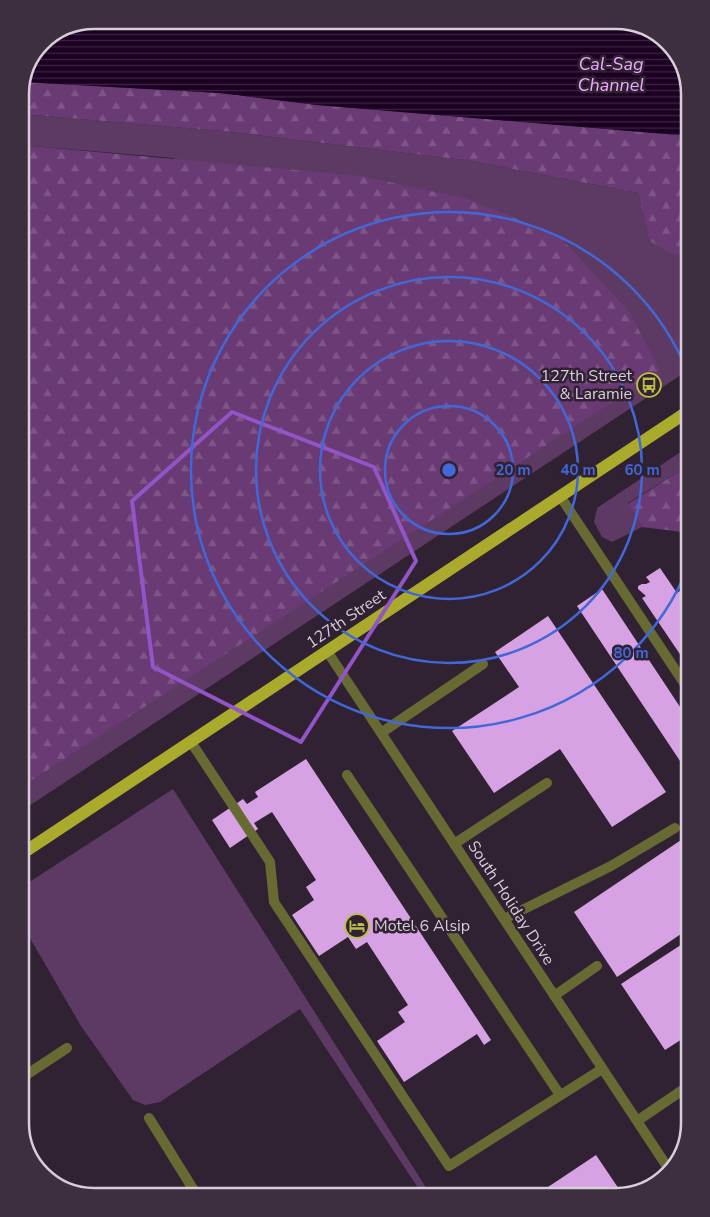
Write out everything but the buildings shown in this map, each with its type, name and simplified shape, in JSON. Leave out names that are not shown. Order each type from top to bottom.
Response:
[{"type":"main road","name":"127th Street","points":[[29,849],[681,416]]},
{"type":"lane","points":[[560,496],[681,678]]},
{"type":"lane","name":"South Holiday Drive","points":[[327,651],[666,1165]]},
{"type":"lane","points":[[381,733],[483,664]]},
{"type":"lane","points":[[191,742],[270,862],[274,902],[448,1166],[602,1069]]},
{"type":"lane","points":[[347,775],[560,1095]]},
{"type":"lane","points":[[454,844],[547,783]]},
{"type":"lane","points":[[504,919],[611,866],[675,828]]},
{"type":"lane","points":[[554,996],[597,966]]},
{"type":"lane","points":[[29,1073],[66,1048]]},
{"type":"lane","points":[[637,1121],[681,1091]]},
{"type":"lane","points":[[149,1118],[192,1188]]},
{"type":"highlighted area","points":[[232,412],[374,467],[416,561],[301,742],[153,667],[132,501]]},
{"type":"shaded area","points":[[29,115],[222,131],[465,160],[638,193],[649,240],[681,255],[681,375],[29,806],[29,782],[213,661],[174,158],[29,146]]},
{"type":"shaded area","points":[[681,453],[681,473],[678,472],[628,503],[642,527],[612,542],[602,537],[594,522],[597,508]]},
{"type":"shaded area","points":[[173,789],[426,1188],[418,1188],[300,1009],[160,1102],[145,1105],[133,1100],[81,1026],[29,936],[29,882]]},
{"type":"green space","points":[[30,82],[220,93],[317,105],[681,135],[681,254],[663,249],[649,240],[638,193],[465,160],[222,131],[29,115]]},
{"type":"green space","points":[[29,146],[361,176],[468,199],[559,236],[630,313],[660,371],[29,782]]},
{"type":"green space","points":[[678,472],[681,473],[681,532],[642,527],[628,504]]},
{"type":"water","name":"Cal-Sag Channel","points":[[85,29],[620,29],[645,35],[665,51],[675,65],[681,85],[681,135],[317,105],[220,93],[30,82],[35,65],[51,45],[61,37]]},
{"type":"place","name":"127th Street & Laramie","points":[[649,385]]},
{"type":"place","name":"Motel 6 Alsip","points":[[357,926]]}]
